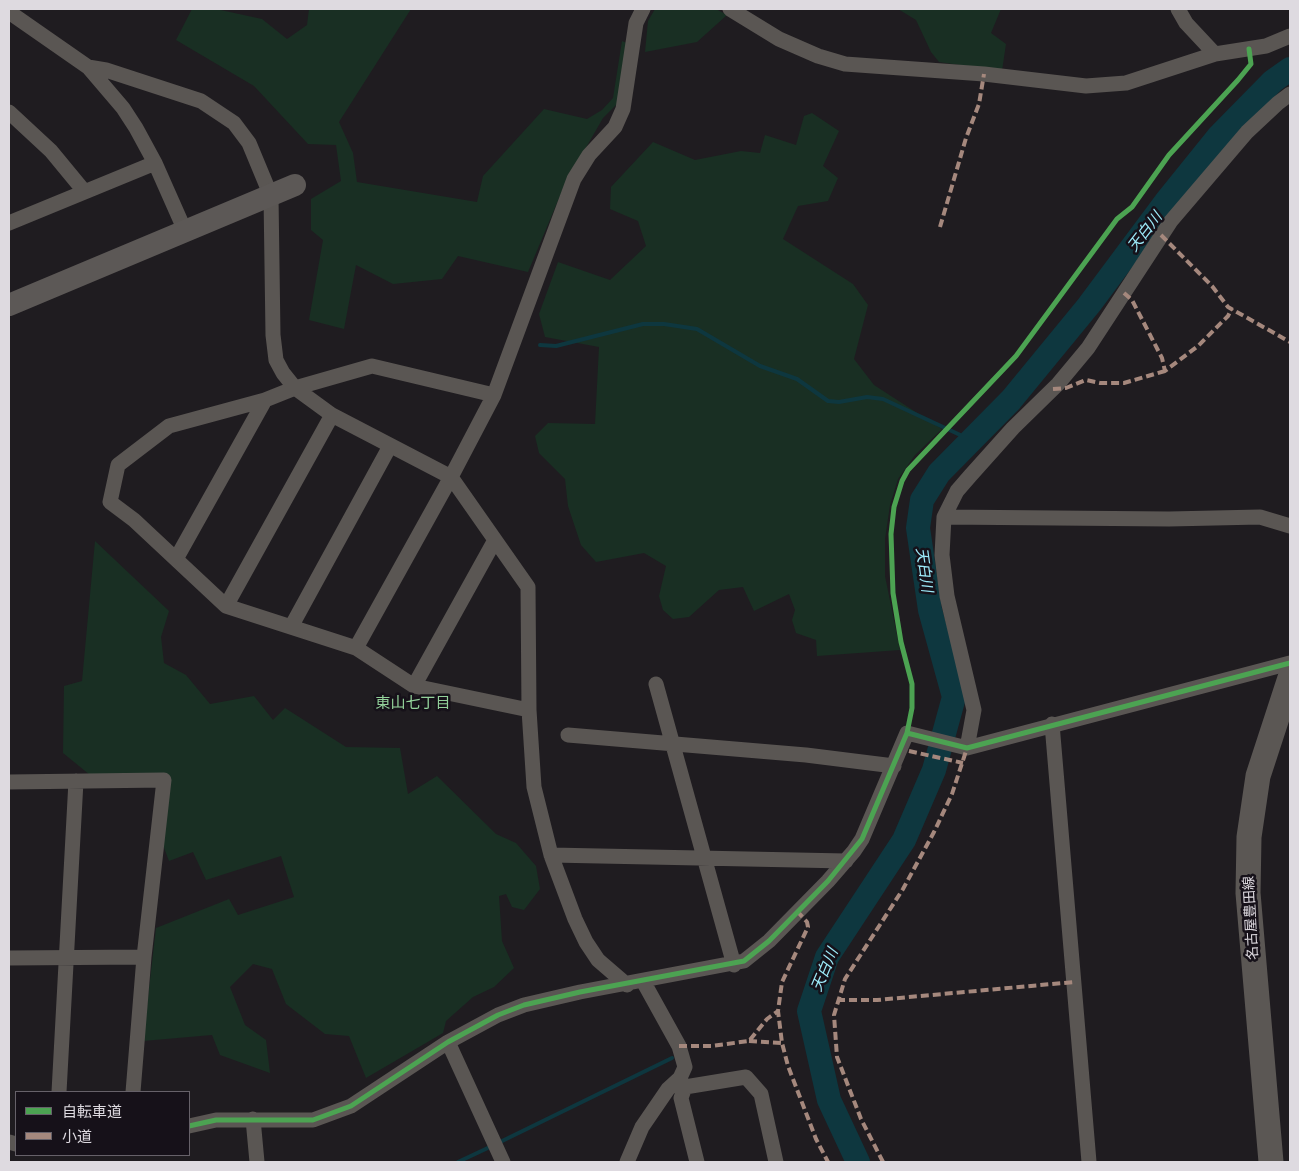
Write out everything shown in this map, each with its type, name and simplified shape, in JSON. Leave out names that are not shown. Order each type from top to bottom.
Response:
[{"type":"main road","name":"名古屋豊田線","points":[[1271,1162],[1248,892],[1249,836],[1258,776],[1283,721],[1290,678]]},
{"type":"street","points":[[356,648],[451,477],[494,395],[574,179],[589,155],[615,127],[623,109],[636,23],[643,9]]},
{"type":"street","points":[[730,9],[779,38],[818,56],[845,64],[984,74],[1107,86],[1126,83],[1215,54],[1266,46],[1290,36]]},
{"type":"street","points":[[1178,9],[1186,23],[1215,54]]},
{"type":"street","points":[[9,12],[88,67],[136,128],[155,163],[186,233]]},
{"type":"street","points":[[88,67],[106,70],[200,101],[217,110],[234,123],[249,143],[271,196],[273,335],[276,360],[295,388],[332,415],[451,477],[528,587],[529,710],[534,787],[551,855],[575,919],[586,942],[598,960],[627,985]]},
{"type":"street","points":[[967,748],[974,710],[953,629],[944,574],[944,516],[957,491],[1076,363],[1171,221],[1247,132],[1290,94]]},
{"type":"street","points":[[9,112],[51,151],[84,191]]},
{"type":"street","points":[[11,219],[155,163]]},
{"type":"street","points":[[9,305],[186,233],[295,185]]},
{"type":"street","points":[[494,395],[372,366],[295,388],[265,400],[169,426],[118,465],[110,502],[176,559],[226,606],[356,648],[414,686],[529,710]]},
{"type":"street","points":[[176,559],[265,400]]},
{"type":"street","points":[[226,606],[332,415]]},
{"type":"street","points":[[291,628],[390,446]]},
{"type":"street","points":[[944,516],[1169,519],[1260,518],[1290,526]]},
{"type":"street","points":[[414,686],[495,540]]},
{"type":"street","points":[[190,1126],[216,1120],[313,1120],[351,1106],[448,1042],[498,1015],[524,1005],[734,965],[744,961],[769,941],[846,862],[862,839],[907,733],[967,748],[1052,724],[1290,663]]},
{"type":"street","points":[[656,684],[734,965]]},
{"type":"street","points":[[1052,724],[1089,1162]]},
{"type":"street","points":[[568,735],[671,742],[894,766]]},
{"type":"street","points":[[9,782],[164,780],[144,957],[133,1091]]},
{"type":"street","points":[[59,1091],[76,781]]},
{"type":"street","points":[[551,855],[703,857],[846,862]]},
{"type":"street","points":[[9,958],[144,957]]},
{"type":"street","points":[[643,981],[683,1057],[681,1098],[697,1162]]},
{"type":"street","points":[[448,1042],[503,1162]]},
{"type":"street","points":[[627,1162],[642,1127],[668,1089],[682,1083],[746,1077],[761,1094],[776,1162]]},
{"type":"street","points":[[253,1119],[257,1162]]},
{"type":"green space","points":[[192,9],[216,9],[262,19],[287,39],[307,25],[309,9],[411,9],[339,122],[353,153],[357,182],[477,202],[483,176],[544,109],[587,119],[602,110],[613,98],[622,41],[627,43],[618,103],[603,118],[565,184],[528,272],[458,256],[442,279],[393,284],[356,265],[344,329],[309,320],[323,240],[311,230],[311,199],[341,181],[336,145],[308,144],[254,86],[176,40]]},
{"type":"green space","points":[[655,9],[716,9],[727,15],[697,42],[645,52],[648,21]]},
{"type":"green space","points":[[898,9],[1001,9],[991,33],[1006,44],[1002,71],[939,62],[931,52],[916,20]]},
{"type":"green space","points":[[812,113],[839,131],[823,166],[838,178],[828,201],[798,206],[783,239],[853,284],[868,305],[854,359],[874,385],[942,429],[915,455],[898,479],[890,505],[885,539],[885,576],[900,650],[817,656],[816,640],[796,633],[792,620],[795,610],[789,594],[754,611],[743,587],[719,590],[689,617],[673,619],[663,610],[659,596],[666,566],[644,553],[596,562],[581,545],[568,506],[565,479],[539,453],[535,436],[548,423],[595,424],[599,347],[545,337],[539,314],[558,262],[610,280],[646,246],[638,221],[610,209],[611,187],[653,142],[695,160],[741,151],[760,153],[765,135],[796,145],[804,116]]},
{"type":"green space","points":[[95,541],[169,611],[161,637],[164,663],[186,675],[210,704],[254,696],[273,720],[285,708],[346,747],[400,748],[408,794],[437,776],[496,834],[516,843],[536,866],[540,889],[524,910],[512,907],[506,894],[499,896],[502,941],[514,968],[494,987],[473,997],[446,1021],[443,1033],[366,1078],[349,1036],[325,1034],[286,1004],[272,969],[253,964],[230,987],[245,1025],[266,1040],[270,1073],[220,1055],[212,1035],[143,1041],[156,928],[229,899],[238,915],[294,897],[281,856],[206,880],[193,852],[169,861],[163,845],[168,776],[90,775],[63,753],[64,686],[82,681]]},
{"type":"waterway","name":"天白川","points":[[858,1162],[829,1100],[809,1011],[827,957],[904,840],[934,770],[954,697],[930,610],[918,528],[922,500],[939,473],[1011,400],[1089,305],[1168,199],[1218,137],[1273,81],[1290,69]]},
{"type":"waterway","points":[[540,345],[556,346],[643,324],[664,324],[697,329],[760,366],[797,379],[828,401],[839,402],[867,397],[883,399],[971,440]]},
{"type":"waterway","points":[[498,1143],[672,1058]]},
{"type":"waterway","points":[[458,1162],[492,1146]]},
{"type":"marked path","points":[[940,227],[966,138],[979,104],[984,74]]},
{"type":"marked path","points":[[1161,235],[1212,286],[1228,307],[1290,342]]},
{"type":"marked path","points":[[1124,293],[1132,300],[1162,358],[1165,371],[1198,346],[1228,316],[1232,308]]},
{"type":"marked path","points":[[1053,389],[1066,388],[1086,380],[1100,383],[1124,383],[1165,371]]},
{"type":"marked path","points":[[883,1162],[861,1119],[837,1057],[834,1015],[845,979],[903,889],[934,832],[952,794],[967,748]]},
{"type":"marked path","points":[[909,751],[963,763]]},
{"type":"marked path","points":[[797,911],[807,922],[808,927],[782,982],[778,1011],[782,1043],[788,1066],[816,1139],[828,1162]]},
{"type":"marked path","points":[[837,1000],[877,1000],[1074,982]]},
{"type":"marked path","points":[[679,1046],[711,1046],[749,1041],[767,1019],[778,1011]]},
{"type":"marked path","points":[[749,1041],[782,1043]]},
{"type":"cycle path","points":[[190,1126],[216,1120],[313,1120],[351,1106],[448,1042],[498,1015],[524,1005],[580,992],[744,961],[769,941],[828,881],[862,839],[907,733],[912,708],[912,684],[901,642],[893,593],[891,534],[894,507],[902,481],[908,470],[1016,356],[1117,219],[1132,207],[1169,155],[1251,64],[1249,49]]},
{"type":"cycle path","points":[[907,733],[967,748],[1290,663]]},
{"type":"district","name":"東山七丁目","points":[[413,703]]}]
